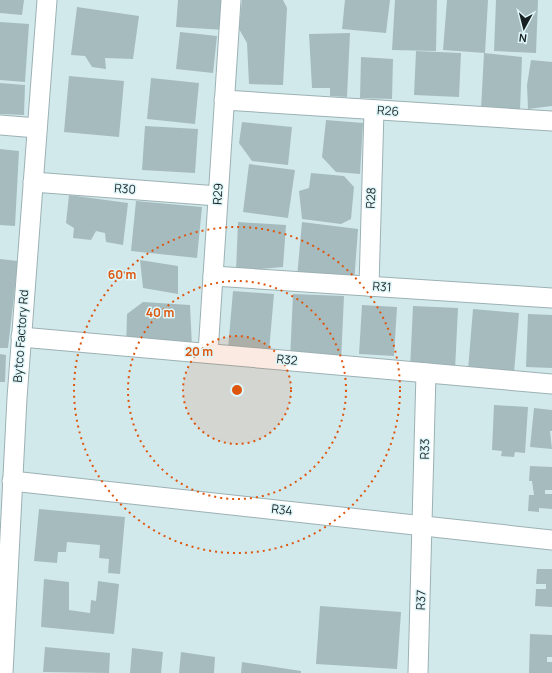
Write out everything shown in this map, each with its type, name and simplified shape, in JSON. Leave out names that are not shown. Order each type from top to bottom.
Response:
[{"type":"street","name":"Bytco Factory Rd","points":[[3,673],[12,480],[7,436],[21,337],[47,0]]},
{"type":"street","name":"R29","points":[[208,353],[231,0]]},
{"type":"street","name":"R26","points":[[224,100],[552,121]]},
{"type":"street","name":"R28","points":[[369,286],[374,110]]},
{"type":"street","points":[[0,125],[37,128]]},
{"type":"street","name":"R30","points":[[33,182],[218,196]]},
{"type":"street","name":"R31","points":[[213,276],[552,298]]},
{"type":"street","name":"R32","points":[[21,337],[552,384]]},
{"type":"street","name":"R33","points":[[423,526],[426,373]]},
{"type":"street","name":"R34","points":[[12,480],[552,540]]},
{"type":"street","name":"R37","points":[[418,673],[423,526]]},
{"type":"building","points":[[0,0],[24,0],[22,15],[0,13]]},
{"type":"building","points":[[178,0],[227,0],[225,30],[176,27]]},
{"type":"building","points":[[242,0],[283,0],[287,8],[283,85],[249,84],[247,43],[239,29]]},
{"type":"building","points":[[345,0],[390,0],[386,33],[342,29]]},
{"type":"building","points":[[395,0],[437,0],[436,51],[392,50]]},
{"type":"building","points":[[447,0],[488,0],[485,53],[443,50]]},
{"type":"building","points":[[496,0],[538,0],[536,53],[494,51]]},
{"type":"building","points":[[77,7],[139,16],[133,59],[105,58],[106,69],[92,67],[85,56],[71,55]]},
{"type":"building","points":[[0,22],[29,24],[25,82],[0,80]]},
{"type":"building","points":[[180,32],[217,36],[213,73],[176,69]]},
{"type":"building","points":[[350,33],[347,97],[330,96],[330,88],[312,88],[309,34]]},
{"type":"building","points":[[416,51],[461,53],[459,97],[414,95]]},
{"type":"building","points":[[484,53],[522,57],[520,111],[481,109]]},
{"type":"building","points":[[361,57],[393,59],[392,99],[360,98]]},
{"type":"building","points":[[531,60],[552,62],[552,106],[528,109],[527,85]]},
{"type":"building","points":[[69,76],[124,81],[119,137],[64,132]]},
{"type":"building","points":[[151,78],[199,83],[195,124],[147,119]]},
{"type":"building","points":[[0,83],[25,85],[24,115],[0,114]]},
{"type":"building","points":[[326,120],[363,123],[360,174],[336,172],[322,157]]},
{"type":"building","points":[[242,122],[292,127],[288,165],[252,161],[239,143]]},
{"type":"building","points":[[145,126],[198,129],[195,173],[142,170]]},
{"type":"building","points":[[0,149],[19,151],[15,226],[0,225]]},
{"type":"building","points":[[249,164],[295,170],[288,218],[243,212]]},
{"type":"building","points":[[311,173],[344,176],[354,187],[351,219],[341,224],[302,219],[299,191],[309,188]]},
{"type":"building","points":[[69,195],[128,203],[123,245],[106,242],[105,233],[96,231],[91,240],[73,238],[74,228],[66,223]]},
{"type":"building","points":[[136,201],[202,207],[197,258],[131,251]]},
{"type":"building","points":[[238,222],[286,225],[283,267],[236,271]]},
{"type":"building","points":[[302,222],[358,229],[354,283],[297,278]]},
{"type":"building","points":[[0,259],[18,261],[8,348],[0,348]]},
{"type":"building","points":[[140,260],[178,266],[178,294],[143,288]]},
{"type":"building","points":[[233,291],[274,294],[268,363],[227,360]]},
{"type":"building","points":[[293,294],[344,296],[341,362],[290,360]]},
{"type":"building","points":[[143,302],[190,305],[192,347],[126,349],[127,314]]},
{"type":"building","points":[[362,305],[397,307],[394,356],[359,354]]},
{"type":"building","points":[[413,306],[458,308],[455,370],[410,369]]},
{"type":"building","points":[[473,309],[519,313],[514,373],[468,370]]},
{"type":"building","points":[[528,314],[552,315],[552,368],[526,367]]},
{"type":"building","points":[[0,354],[6,355],[5,382],[0,382]]},
{"type":"building","points":[[494,405],[528,407],[525,453],[515,452],[514,457],[501,456],[502,451],[492,450]]},
{"type":"building","points":[[534,408],[552,410],[552,431],[550,431],[552,449],[530,447]]},
{"type":"building","points":[[530,466],[552,467],[552,490],[545,490],[545,494],[552,494],[552,509],[539,508],[539,512],[528,511],[529,495],[534,495],[532,481],[529,481]]},
{"type":"building","points":[[39,509],[125,517],[120,574],[108,573],[109,559],[99,558],[100,545],[67,542],[66,552],[58,552],[57,563],[34,561]]},
{"type":"building","points":[[537,569],[552,569],[552,607],[535,606],[536,589],[546,589],[546,584],[536,584]]},
{"type":"building","points":[[44,579],[69,582],[69,610],[90,613],[91,600],[96,601],[98,581],[119,584],[114,634],[41,627]]},
{"type":"building","points":[[320,606],[401,612],[397,669],[316,664]]},
{"type":"building","points":[[530,634],[552,635],[552,657],[547,657],[547,662],[552,662],[552,673],[529,673]]},
{"type":"building","points":[[45,647],[110,653],[109,673],[43,672]]},
{"type":"building","points":[[132,648],[163,652],[161,673],[130,673]]},
{"type":"building","points":[[181,652],[215,657],[214,673],[179,673]]},
{"type":"building","points":[[242,662],[301,671],[301,673],[241,673]]}]
